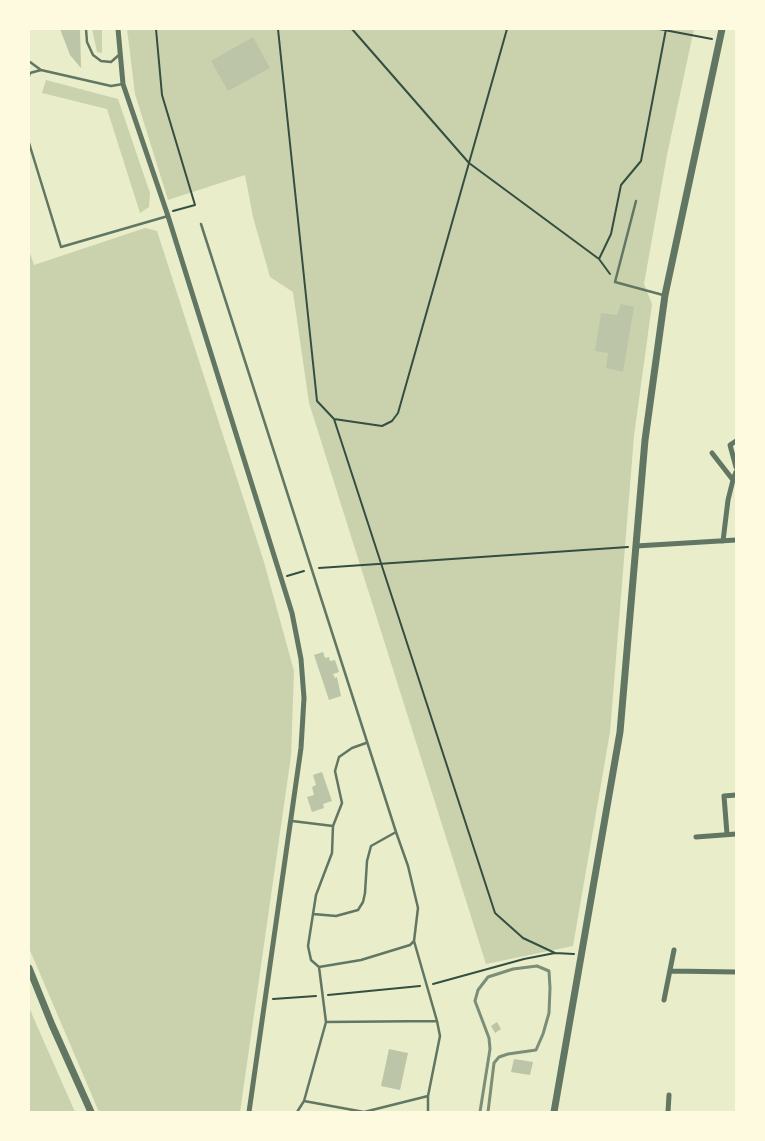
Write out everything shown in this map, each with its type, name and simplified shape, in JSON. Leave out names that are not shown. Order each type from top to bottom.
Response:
[{"type":"street","points":[[118,29],[123,84],[167,214],[297,634],[304,698],[301,748],[289,820],[249,1112]]},
{"type":"street","points":[[554,1112],[620,732],[645,440],[665,295],[722,29]]},
{"type":"street","points":[[736,441],[730,445],[736,467]]},
{"type":"street","points":[[712,453],[733,480]]},
{"type":"street","points":[[723,541],[728,500],[736,472]]},
{"type":"street","points":[[636,546],[736,540]]},
{"type":"street","points":[[727,834],[724,796],[736,795]]},
{"type":"street","points":[[696,837],[736,834]]},
{"type":"street","points":[[664,1000],[672,971],[674,950]]},
{"type":"street","points":[[29,968],[91,1112]]},
{"type":"street","points":[[672,971],[736,972]]},
{"type":"street","points":[[668,1112],[669,1095]]},
{"type":"lane","points":[[86,29],[87,42],[93,55],[101,61],[111,62],[121,53]]},
{"type":"lane","points":[[30,62],[42,70],[111,86],[123,84]]},
{"type":"lane","points":[[29,76],[30,73],[42,70]]},
{"type":"lane","points":[[29,143],[61,247],[167,214]]},
{"type":"lane","points":[[636,202],[615,282],[665,295]]},
{"type":"lane","points":[[200,224],[366,744],[408,866],[418,908],[414,941],[440,1036],[428,1096],[428,1112]]},
{"type":"lane","points":[[297,1112],[304,1101],[326,1022],[319,967],[311,960],[309,953],[316,895],[332,853],[332,826],[342,803],[335,771],[339,757],[352,748],[366,744]]},
{"type":"lane","points":[[289,820],[332,826]]},
{"type":"lane","points":[[313,914],[336,916],[358,910],[363,902],[365,893],[366,861],[371,846],[396,832]]},
{"type":"lane","points":[[319,967],[361,960],[410,945],[414,941]]},
{"type":"lane","points":[[326,1022],[437,1021]]},
{"type":"lane","points":[[304,1101],[364,1112],[428,1096]]},
{"type":"path","points":[[156,29],[162,95],[195,205],[167,214]]},
{"type":"path","points":[[278,29],[317,401],[334,419],[495,913],[523,938],[555,953]]},
{"type":"path","points":[[352,29],[469,163],[599,260],[615,282]]},
{"type":"path","points":[[334,419],[382,426],[396,417],[507,29]]},
{"type":"path","points":[[659,29],[719,41]]},
{"type":"path","points":[[599,260],[611,234],[621,185],[641,160],[666,30]]},
{"type":"path","points":[[281,578],[310,569],[636,546]]},
{"type":"green space","points":[[92,29],[102,29],[102,53],[97,52]]},
{"type":"green space","points":[[127,29],[694,29],[667,155],[644,284],[652,304],[634,436],[610,732],[573,946],[486,964],[309,403],[293,292],[270,277],[253,217],[245,175],[168,200],[135,94]]},
{"type":"green space","points":[[46,80],[118,99],[150,193],[149,207],[140,213],[107,109],[42,93]]},
{"type":"green space","points":[[145,228],[157,231],[264,562],[294,671],[291,756],[240,1112],[99,1112],[29,948],[29,250],[34,265]]},
{"type":"green space","points":[[29,1007],[34,1019],[75,1112],[29,1112]]},
{"type":"building","points":[[60,29],[80,29],[81,68],[70,55]]},
{"type":"building","points":[[253,37],[270,68],[228,91],[211,61]]},
{"type":"building","points":[[621,304],[634,307],[623,372],[606,368],[608,353],[595,351],[601,313],[617,315]]},
{"type":"building","points":[[323,652],[325,658],[329,657],[330,661],[335,660],[339,672],[333,674],[335,678],[337,677],[341,696],[329,700],[314,655]]},
{"type":"building","points":[[322,772],[332,801],[323,804],[324,808],[312,812],[307,797],[314,795],[312,787],[316,785],[313,775]]},
{"type":"building","points":[[497,1022],[501,1029],[495,1033],[491,1026]]},
{"type":"building","points":[[389,1049],[408,1053],[400,1090],[381,1086]]},
{"type":"building","points":[[514,1059],[533,1062],[530,1075],[511,1072]]},
{"type":"railway","points":[[480,1112],[490,1049],[489,1038],[475,1001],[478,990],[488,977],[513,969],[537,966],[549,971],[549,1013],[543,1034],[536,1050],[508,1054],[499,1057],[494,1063],[488,1112]]}]
